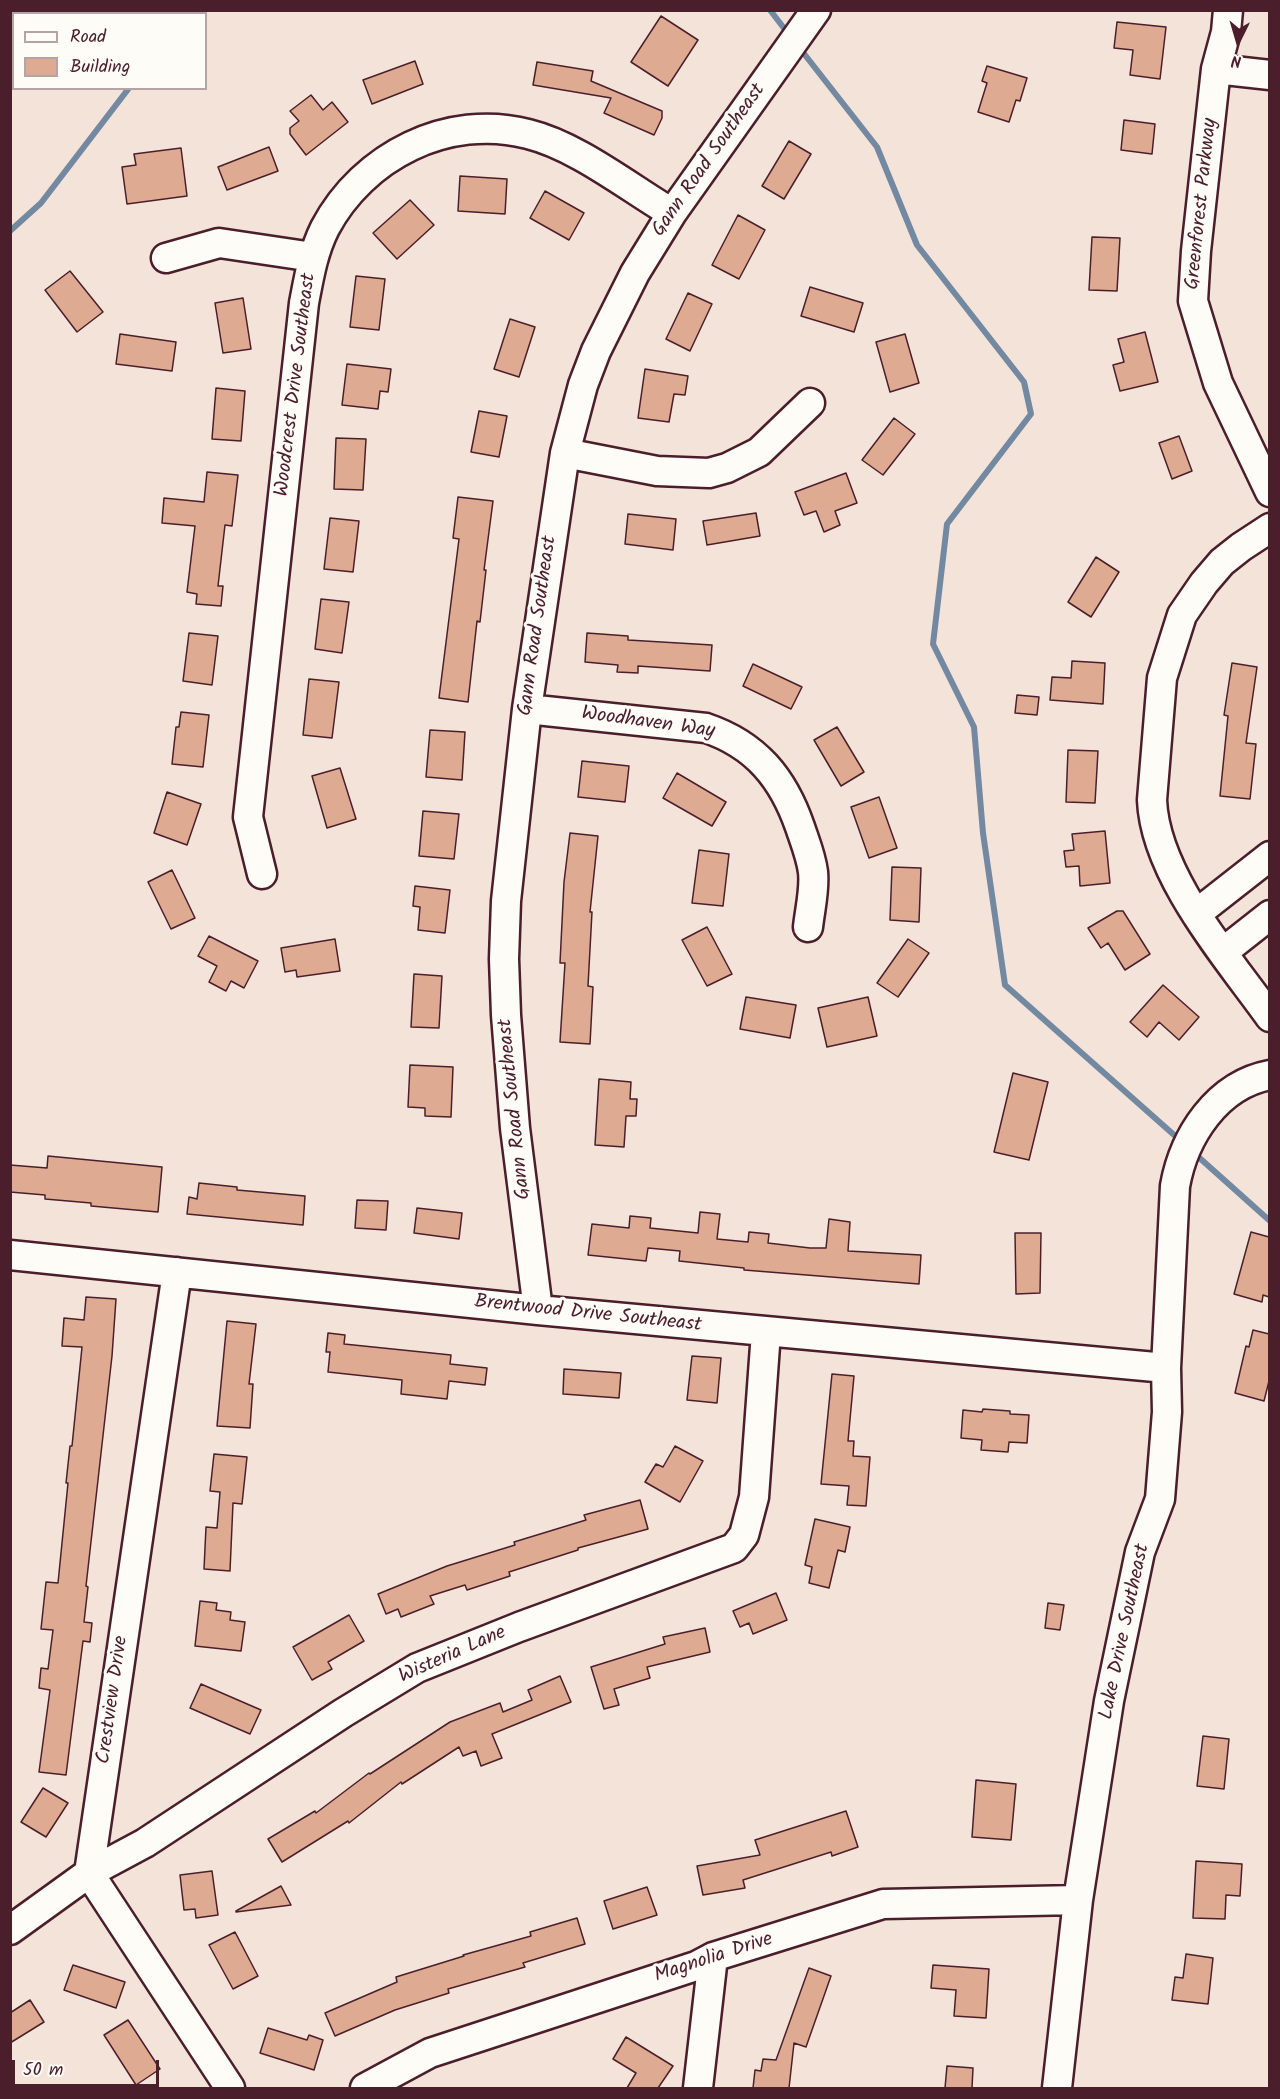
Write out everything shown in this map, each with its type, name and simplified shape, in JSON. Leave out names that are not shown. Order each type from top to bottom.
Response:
[{"type":"street","name":"Gann Road Southeast","points":[[538,1310],[515,1128],[504,959],[506,901],[527,709],[565,453],[583,385],[596,351],[635,273],[672,213],[816,10]]},
{"type":"street","name":"Greenforest Parkway","points":[[1228,10],[1226,32],[1216,69],[1196,251],[1193,301],[1218,383],[1269,492]]},
{"type":"street","points":[[1216,69],[1269,75]]},
{"type":"street","name":"Woodcrest Drive Southeast","points":[[262,874],[248,817],[304,303],[313,257],[337,209],[356,186],[381,163],[403,148],[442,134],[507,130],[530,134],[557,144],[672,213]]},
{"type":"street","points":[[166,258],[219,243],[313,257]]},
{"type":"street","points":[[565,453],[657,471],[709,473],[735,465],[759,452],[810,403]]},
{"type":"street","points":[[1269,528],[1222,562],[1182,615],[1162,678],[1152,800],[1153,820],[1180,890],[1269,1017]]},
{"type":"street","name":"Woodhaven Way","points":[[527,709],[706,728],[723,734],[744,746],[776,777],[787,795],[804,837],[813,873],[808,927]]},
{"type":"street","points":[[1196,914],[1269,856]]},
{"type":"street","points":[[1223,952],[1269,915]]},
{"type":"street","name":"Lake Drive Southeast","points":[[1057,2088],[1078,1900],[1114,1678],[1140,1552],[1160,1499],[1167,1412],[1166,1368],[1175,1186],[1179,1166],[1190,1140],[1221,1098],[1239,1086],[1258,1077],[1269,1075]]},
{"type":"street","name":"Brentwood Drive Southeast","points":[[10,1255],[538,1310],[1166,1368]]},
{"type":"street","name":"Crestview Drive","points":[[89,1873],[177,1272]]},
{"type":"street","name":"Wisteria Lane","points":[[10,1930],[89,1873],[145,1843],[343,1713],[417,1668],[519,1627],[734,1548],[744,1535],[754,1497],[766,1332]]},
{"type":"street","points":[[89,1873],[230,2088]]},
{"type":"street","name":"Magnolia Drive","points":[[365,2088],[430,2053],[696,1966],[713,1957],[883,1904],[1078,1900]]},
{"type":"street","points":[[698,2088],[713,1957]]},
{"type":"building","points":[[661,16],[698,40],[668,86],[631,62]]},
{"type":"building","points":[[1117,22],[1166,27],[1160,79],[1130,75],[1133,50],[1114,48]]},
{"type":"building","points":[[415,61],[423,84],[372,104],[363,80]]},
{"type":"building","points":[[537,62],[593,71],[591,81],[662,111],[662,118],[654,135],[604,113],[611,98],[533,85]]},
{"type":"building","points":[[987,66],[1027,78],[1020,101],[1016,100],[1009,122],[978,112],[987,83],[982,81]]},
{"type":"building","points":[[311,95],[323,110],[332,102],[348,122],[306,155],[290,134],[290,128],[299,121],[290,111]]},
{"type":"building","points":[[1124,120],[1155,124],[1152,154],[1121,150]]},
{"type":"building","points":[[789,141],[811,154],[784,199],[762,186]]},
{"type":"building","points":[[269,147],[278,171],[227,190],[218,167]]},
{"type":"building","points":[[181,148],[187,196],[127,204],[122,167],[136,165],[134,154]]},
{"type":"building","points":[[460,176],[507,179],[505,214],[458,211]]},
{"type":"building","points":[[545,191],[584,213],[569,240],[530,218]]},
{"type":"building","points":[[410,200],[434,225],[397,259],[373,233]]},
{"type":"building","points":[[738,215],[765,230],[739,279],[712,265]]},
{"type":"building","points":[[1092,237],[1120,238],[1117,291],[1089,290]]},
{"type":"building","points":[[70,271],[103,312],[77,332],[45,290]]},
{"type":"building","points":[[356,276],[385,279],[379,330],[350,327]]},
{"type":"building","points":[[810,287],[863,303],[854,332],[801,316]]},
{"type":"building","points":[[688,293],[712,304],[690,351],[666,339]]},
{"type":"building","points":[[243,298],[251,349],[223,353],[215,303]]},
{"type":"building","points":[[510,319],[535,327],[519,377],[494,369]]},
{"type":"building","points":[[1145,332],[1158,382],[1120,391],[1113,365],[1124,362],[1118,339]]},
{"type":"building","points":[[120,334],[176,342],[172,371],[116,364]]},
{"type":"building","points":[[905,334],[919,383],[890,392],[876,342]]},
{"type":"building","points":[[347,364],[391,369],[388,392],[380,391],[378,409],[342,405]]},
{"type":"building","points":[[645,369],[688,376],[685,395],[674,394],[669,422],[638,418]]},
{"type":"building","points":[[216,388],[245,391],[241,441],[212,439]]},
{"type":"building","points":[[479,411],[507,416],[499,457],[471,452]]},
{"type":"building","points":[[894,418],[915,434],[883,475],[862,460]]},
{"type":"building","points":[[1179,436],[1192,471],[1172,479],[1159,443]]},
{"type":"building","points":[[336,438],[366,439],[363,490],[334,489]]},
{"type":"building","points":[[207,472],[238,475],[232,526],[225,525],[218,586],[223,586],[221,606],[196,604],[197,594],[187,592],[195,526],[162,523],[164,498],[204,502]]},
{"type":"building","points":[[846,473],[857,503],[835,511],[840,525],[824,532],[816,511],[804,515],[795,492]]},
{"type":"building","points":[[458,497],[493,501],[480,622],[477,621],[468,702],[439,698],[459,539],[453,538]]},
{"type":"building","points":[[756,513],[760,536],[707,545],[703,521]]},
{"type":"building","points":[[628,514],[676,519],[673,550],[625,544]]},
{"type":"building","points":[[330,518],[359,521],[353,572],[324,569]]},
{"type":"building","points":[[1096,557],[1119,572],[1091,617],[1068,602]]},
{"type":"building","points":[[321,599],[349,602],[342,653],[315,649]]},
{"type":"building","points":[[189,633],[218,636],[212,685],[183,681]]},
{"type":"building","points":[[587,633],[628,636],[628,640],[712,645],[710,671],[638,666],[638,673],[617,672],[618,665],[585,662]]},
{"type":"building","points":[[1072,661],[1105,663],[1103,704],[1050,700],[1052,677],[1071,678]]},
{"type":"building","points":[[1232,663],[1257,667],[1246,743],[1256,744],[1250,799],[1220,796],[1228,716],[1224,715]]},
{"type":"building","points":[[753,664],[802,687],[791,709],[743,686]]},
{"type":"building","points":[[309,679],[339,682],[332,738],[303,735]]},
{"type":"building","points":[[1017,695],[1039,697],[1037,715],[1015,713]]},
{"type":"building","points":[[181,712],[209,715],[203,767],[172,764],[176,727],[179,727]]},
{"type":"building","points":[[837,727],[864,772],[841,786],[814,740]]},
{"type":"building","points":[[430,730],[465,732],[462,780],[426,777]]},
{"type":"building","points":[[1068,750],[1098,751],[1095,803],[1066,802]]},
{"type":"building","points":[[582,761],[629,766],[625,802],[578,797]]},
{"type":"building","points":[[340,768],[356,819],[327,828],[312,776]]},
{"type":"building","points":[[677,773],[726,802],[712,826],[663,798]]},
{"type":"building","points":[[167,792],[201,804],[187,845],[154,833]]},
{"type":"building","points":[[879,797],[897,848],[869,858],[851,807]]},
{"type":"building","points":[[423,811],[459,814],[454,859],[419,856]]},
{"type":"building","points":[[1105,831],[1110,883],[1080,886],[1079,866],[1066,867],[1064,851],[1074,850],[1072,834]]},
{"type":"building","points":[[570,833],[598,836],[590,912],[592,912],[588,986],[593,987],[590,1044],[560,1042],[565,963],[560,963],[564,882]]},
{"type":"building","points":[[699,850],[729,854],[723,906],[692,903]]},
{"type":"building","points":[[892,867],[921,868],[919,922],[890,920]]},
{"type":"building","points":[[172,870],[195,918],[171,929],[148,882]]},
{"type":"building","points":[[415,886],[450,890],[445,933],[418,930],[420,907],[413,906]]},
{"type":"building","points":[[1117,911],[1123,911],[1150,954],[1125,970],[1108,943],[1101,948],[1088,928]]},
{"type":"building","points":[[707,927],[732,974],[707,986],[682,940]]},
{"type":"building","points":[[209,936],[258,961],[244,988],[231,981],[226,991],[209,982],[217,966],[198,956]]},
{"type":"building","points":[[335,939],[340,971],[297,977],[296,970],[285,972],[281,948]]},
{"type":"building","points":[[908,939],[929,953],[898,997],[877,983]]},
{"type":"building","points":[[414,974],[442,976],[439,1028],[411,1027]]},
{"type":"building","points":[[1163,985],[1199,1017],[1179,1040],[1159,1022],[1147,1037],[1130,1022]]},
{"type":"building","points":[[746,997],[796,1005],[790,1038],[740,1029]]},
{"type":"building","points":[[868,997],[877,1036],[827,1047],[818,1008]]},
{"type":"building","points":[[410,1065],[453,1067],[451,1117],[425,1116],[425,1108],[408,1107]]},
{"type":"building","points":[[1013,1073],[1048,1082],[1029,1160],[994,1152]]},
{"type":"building","points":[[599,1079],[631,1082],[630,1099],[637,1099],[636,1116],[626,1116],[624,1147],[595,1145]]},
{"type":"building","points":[[48,1156],[162,1167],[158,1212],[91,1206],[91,1203],[45,1199],[45,1195],[10,1192],[10,1165],[47,1168]]},
{"type":"building","points":[[199,1183],[237,1187],[237,1190],[305,1196],[303,1225],[187,1214],[189,1197],[197,1199]]},
{"type":"building","points":[[357,1200],[388,1201],[386,1230],[355,1228]]},
{"type":"building","points":[[417,1208],[462,1213],[459,1239],[414,1233]]},
{"type":"building","points":[[700,1212],[720,1214],[717,1239],[748,1242],[749,1232],[769,1234],[768,1243],[810,1248],[826,1248],[829,1219],[850,1222],[848,1251],[921,1255],[919,1284],[744,1270],[744,1268],[679,1261],[680,1251],[648,1248],[646,1261],[588,1255],[592,1224],[629,1228],[630,1216],[651,1218],[650,1228],[698,1233]]},
{"type":"building","points":[[1251,1232],[1269,1237],[1269,1297],[1263,1295],[1262,1302],[1234,1294]]},
{"type":"building","points":[[1015,1233],[1041,1233],[1040,1293],[1016,1294]]},
{"type":"building","points":[[86,1297],[116,1299],[112,1356],[86,1586],[88,1587],[84,1622],[92,1623],[90,1642],[83,1641],[66,1775],[39,1772],[50,1690],[39,1688],[41,1668],[48,1669],[53,1630],[41,1629],[46,1582],[58,1583],[68,1483],[66,1483],[82,1347],[62,1346],[64,1318],[84,1320]]},
{"type":"building","points":[[227,1321],[256,1324],[249,1384],[253,1384],[250,1428],[217,1426]]},
{"type":"building","points":[[1253,1330],[1269,1334],[1269,1381],[1264,1401],[1235,1393],[1246,1346],[1249,1347]]},
{"type":"building","points":[[328,1333],[345,1335],[344,1344],[451,1355],[450,1364],[487,1368],[485,1385],[449,1381],[447,1399],[401,1394],[402,1380],[328,1372],[330,1352],[326,1352]]},
{"type":"building","points":[[692,1356],[721,1358],[717,1403],[687,1400]]},
{"type":"building","points":[[564,1369],[621,1373],[619,1398],[563,1394]]},
{"type":"building","points":[[832,1374],[854,1376],[848,1441],[854,1441],[853,1456],[870,1457],[866,1506],[847,1505],[849,1486],[821,1484]]},
{"type":"building","points":[[983,1409],[1029,1415],[1027,1443],[1009,1442],[1008,1452],[981,1450],[982,1440],[961,1438],[963,1410],[982,1412]]},
{"type":"building","points":[[675,1446],[703,1461],[680,1502],[645,1482],[656,1464],[663,1467]]},
{"type":"building","points":[[214,1454],[247,1457],[242,1504],[233,1503],[230,1571],[204,1569],[206,1527],[217,1528],[220,1492],[210,1491]]},
{"type":"building","points":[[640,1500],[648,1529],[578,1548],[578,1550],[509,1572],[510,1576],[467,1590],[465,1585],[430,1596],[434,1604],[401,1617],[398,1609],[386,1614],[378,1594],[447,1566],[515,1545],[514,1542],[586,1520],[584,1515]]},
{"type":"building","points":[[815,1519],[850,1527],[845,1552],[838,1550],[829,1588],[809,1583],[812,1567],[805,1565]]},
{"type":"building","points":[[776,1593],[787,1620],[753,1634],[749,1623],[740,1627],[733,1611]]},
{"type":"building","points":[[200,1601],[217,1603],[216,1610],[231,1612],[230,1620],[245,1622],[241,1651],[195,1646]]},
{"type":"building","points":[[1048,1603],[1064,1605],[1060,1630],[1045,1628]]},
{"type":"building","points":[[349,1615],[364,1641],[328,1662],[332,1669],[312,1680],[293,1647]]},
{"type":"building","points":[[705,1628],[710,1652],[647,1667],[650,1678],[614,1689],[619,1705],[604,1709],[591,1667],[665,1644],[663,1637]]},
{"type":"building","points":[[560,1676],[571,1702],[492,1734],[502,1758],[481,1766],[476,1751],[463,1756],[459,1747],[402,1784],[401,1782],[349,1823],[348,1821],[282,1862],[268,1839],[315,1811],[316,1813],[369,1773],[450,1722],[500,1703],[503,1712],[532,1700],[528,1690]]},
{"type":"building","points":[[201,1684],[261,1710],[250,1734],[190,1708]]},
{"type":"building","points":[[1203,1736],[1229,1739],[1224,1789],[1197,1786]]},
{"type":"building","points":[[976,1780],[1016,1784],[1011,1840],[972,1837]]},
{"type":"building","points":[[43,1788],[68,1803],[46,1837],[21,1822]]},
{"type":"building","points":[[846,1811],[858,1847],[832,1856],[831,1852],[743,1880],[745,1888],[703,1895],[697,1866],[760,1855],[755,1840]]},
{"type":"building","points":[[1196,1861],[1242,1864],[1240,1896],[1226,1895],[1225,1919],[1193,1918]]},
{"type":"building","points":[[212,1871],[218,1915],[196,1918],[195,1909],[184,1910],[180,1875]]},
{"type":"building","points":[[281,1886],[291,1905],[236,1912],[236,1911]]},
{"type":"building","points":[[647,1887],[657,1915],[613,1929],[604,1901]]},
{"type":"building","points":[[577,1918],[585,1944],[523,1963],[525,1967],[448,1989],[449,1993],[395,2010],[335,2036],[325,2013],[397,1982],[396,1977],[531,1936],[530,1932]]},
{"type":"building","points":[[235,1932],[258,1976],[233,1989],[209,1945]]},
{"type":"building","points":[[1186,1954],[1213,1958],[1208,2004],[1172,2000],[1175,1977],[1183,1978]]},
{"type":"building","points":[[73,1965],[125,1982],[116,2008],[64,1990]]},
{"type":"building","points":[[933,1965],[989,1969],[986,2018],[954,2016],[956,1990],[931,1988]]},
{"type":"building","points":[[809,1968],[831,1976],[806,2047],[794,2043],[789,2088],[753,2088],[755,2070],[761,2071],[763,2059],[776,2060]]},
{"type":"building","points":[[30,2000],[44,2022],[10,2043],[10,2013]]},
{"type":"building","points":[[128,2020],[160,2069],[136,2085],[104,2035]]},
{"type":"building","points":[[268,2028],[307,2040],[309,2035],[323,2040],[314,2070],[260,2053]]},
{"type":"building","points":[[626,2037],[673,2066],[658,2088],[627,2088],[636,2073],[613,2059]]},
{"type":"building","points":[[947,2066],[973,2068],[972,2088],[945,2088]]},
{"type":"waterway","points":[[770,10],[790,36]]},
{"type":"waterway","points":[[798,46],[877,147],[917,245],[1024,382],[1031,414],[947,524],[933,644],[974,727],[983,833],[1005,985],[1182,1142]]},
{"type":"waterway","points":[[10,231],[41,203],[127,90]]},
{"type":"waterway","points":[[1194,1153],[1270,1221]]}]
